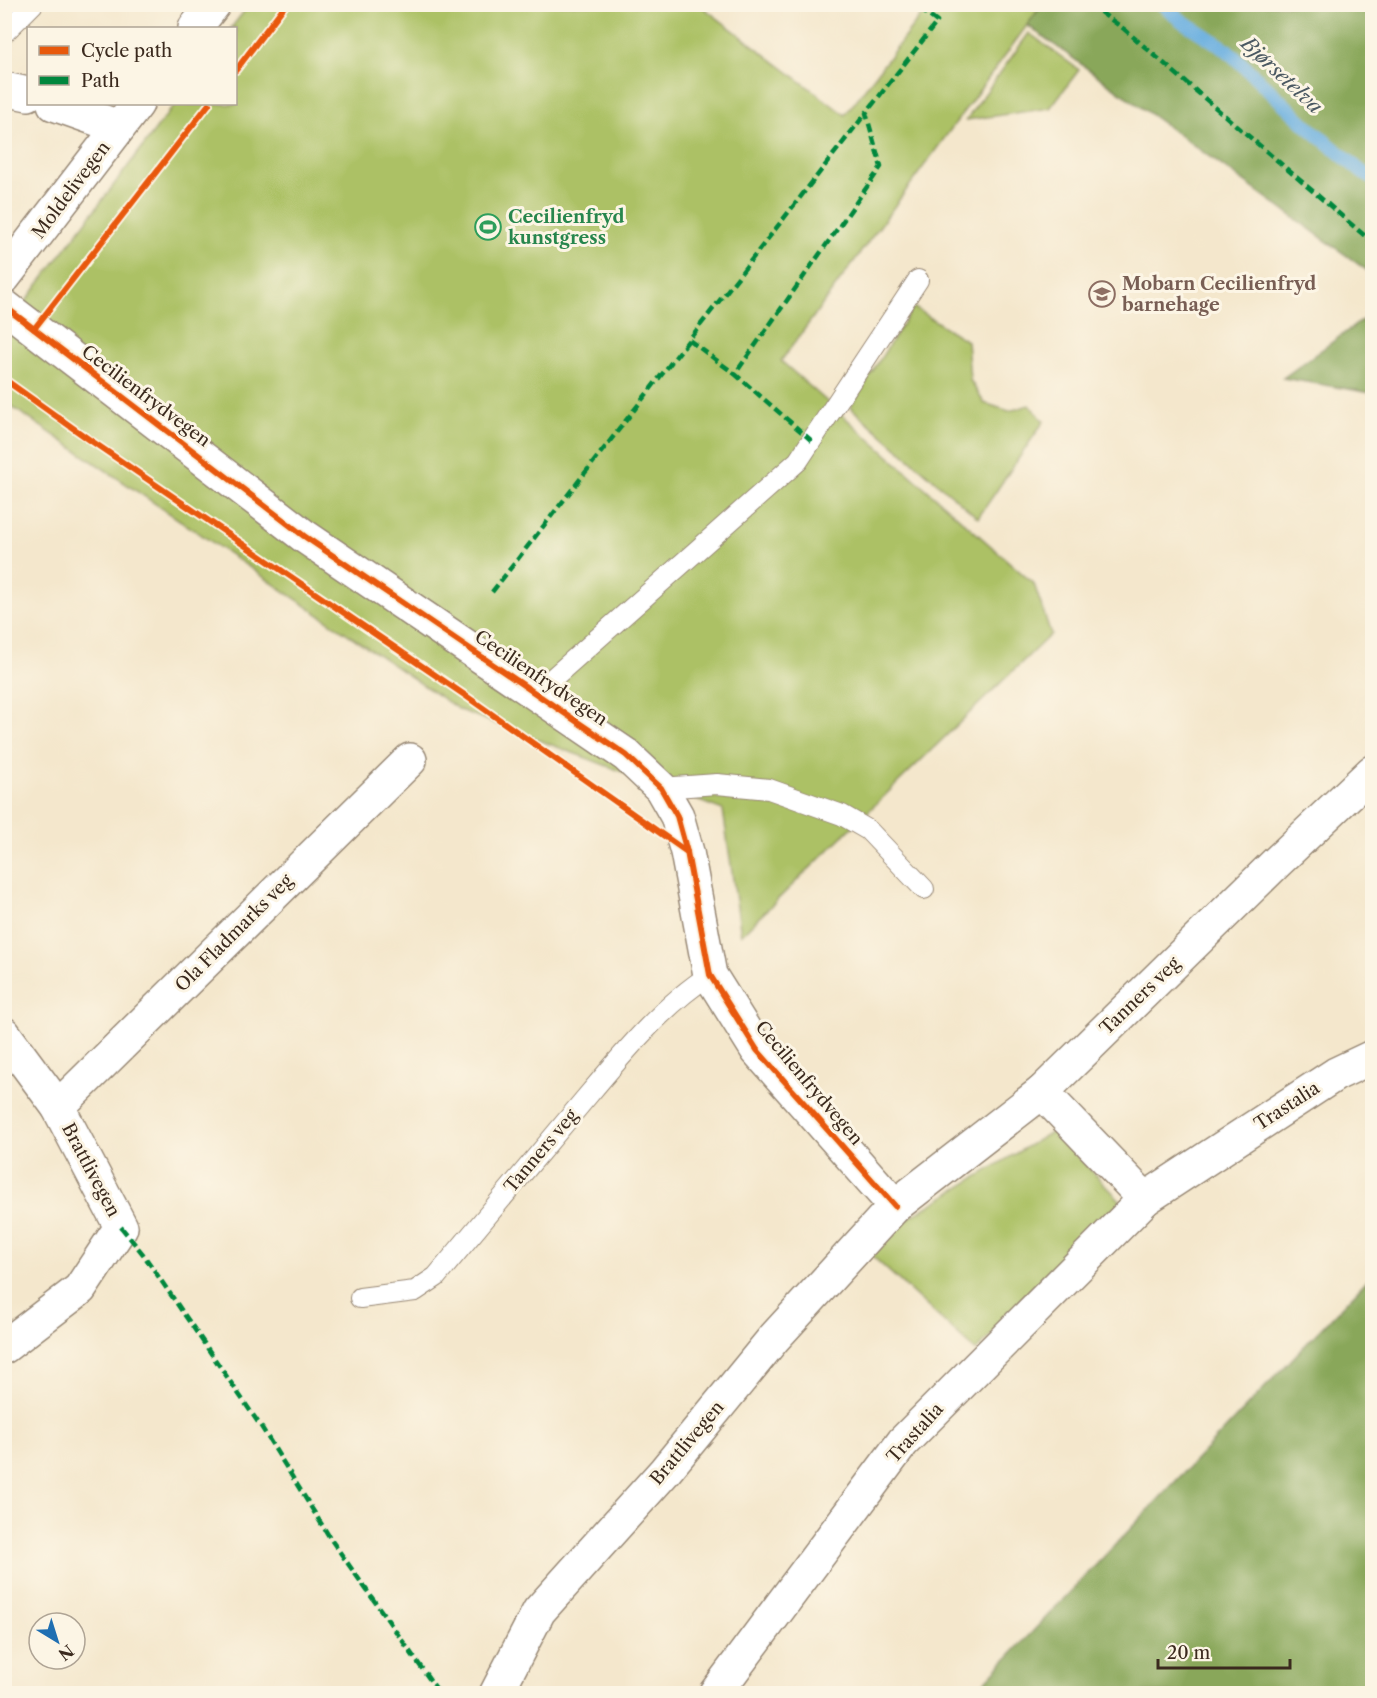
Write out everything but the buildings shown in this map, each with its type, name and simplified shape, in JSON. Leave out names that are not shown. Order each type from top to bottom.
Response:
[{"type":"street","points":[[196,27],[214,4]]},
{"type":"street","points":[[4,89],[27,94]]},
{"type":"street","points":[[61,105],[128,115]]},
{"type":"street","name":"Moldelivegen","points":[[4,277],[128,115]]},
{"type":"street","name":"Cecilienfrydvegen","points":[[4,306],[304,536],[626,754],[661,788],[678,816],[710,975],[757,1050],[896,1206]]},
{"type":"street","name":"Ola Fladmarks veg","points":[[58,1107],[411,760]]},
{"type":"street","name":"Tanners veg","points":[[896,1206],[1042,1092],[1372,772]]},
{"type":"street","name":"Brattlivegen","points":[[4,1034],[58,1107],[121,1227],[80,1288],[4,1347]]},
{"type":"street","name":"Trastalia","points":[[715,1694],[903,1442],[1145,1199],[1336,1074],[1372,1057]]},
{"type":"street","points":[[1042,1092],[1145,1199]]},
{"type":"street","name":"Brattlivegen","points":[[496,1694],[539,1611],[665,1471],[774,1338],[896,1206]]},
{"type":"lane","points":[[4,33],[33,4]]},
{"type":"lane","points":[[536,693],[798,461],[918,280]]},
{"type":"lane","points":[[661,788],[717,784],[769,789],[842,815],[868,830],[924,889]]},
{"type":"lane","name":"Tanners veg","points":[[360,1298],[415,1291],[436,1277],[606,1075],[664,1012],[692,987],[710,975]]},
{"type":"green space","points":[[249,5],[700,5],[845,115],[929,5],[1042,5],[781,361],[1034,584],[1051,634],[741,935],[723,810],[460,710],[5,402],[4,330],[174,105],[237,105],[237,27],[232,27]]},
{"type":"green space","points":[[1042,5],[1372,5],[1372,274],[1027,25]]},
{"type":"green space","points":[[1029,33],[1079,70],[1050,108],[966,120]]},
{"type":"green space","points":[[913,307],[967,341],[970,380],[984,403],[1009,411],[1029,405],[1044,421],[978,518],[850,407]]},
{"type":"green space","points":[[1372,313],[1372,393],[1283,378]]},
{"type":"green space","points":[[1053,1131],[1121,1201],[976,1351],[869,1253],[905,1220]]},
{"type":"green space","points":[[1372,1275],[1372,1693],[974,1693]]},
{"type":"waterway","name":"Bjørsetelva","points":[[1162,4],[1182,21],[1226,49],[1306,125],[1372,178]]},
{"type":"marked path","points":[[812,441],[735,374],[881,167],[866,113],[937,22],[914,4]]},
{"type":"marked path","points":[[1089,4],[1124,29],[1372,242]]},
{"type":"marked path","points":[[492,592],[866,113]]},
{"type":"marked path","points":[[689,340],[735,374]]},
{"type":"marked path","points":[[121,1227],[143,1254],[262,1428],[332,1541],[440,1694]]},
{"type":"cycle path","points":[[237,69],[286,4]]},
{"type":"cycle path","points":[[34,329],[208,105]]},
{"type":"cycle path","points":[[4,306],[304,536],[626,755],[661,788],[677,816],[687,852],[710,975],[757,1050],[895,1206]]},
{"type":"cycle path","points":[[4,379],[466,696],[687,852]]},
{"type":"place","name":"Cecilienfryd kunstgress","points":[[488,227]]},
{"type":"place","name":"Mobarn Cecilienfryd barnehage","points":[[1102,294]]}]
